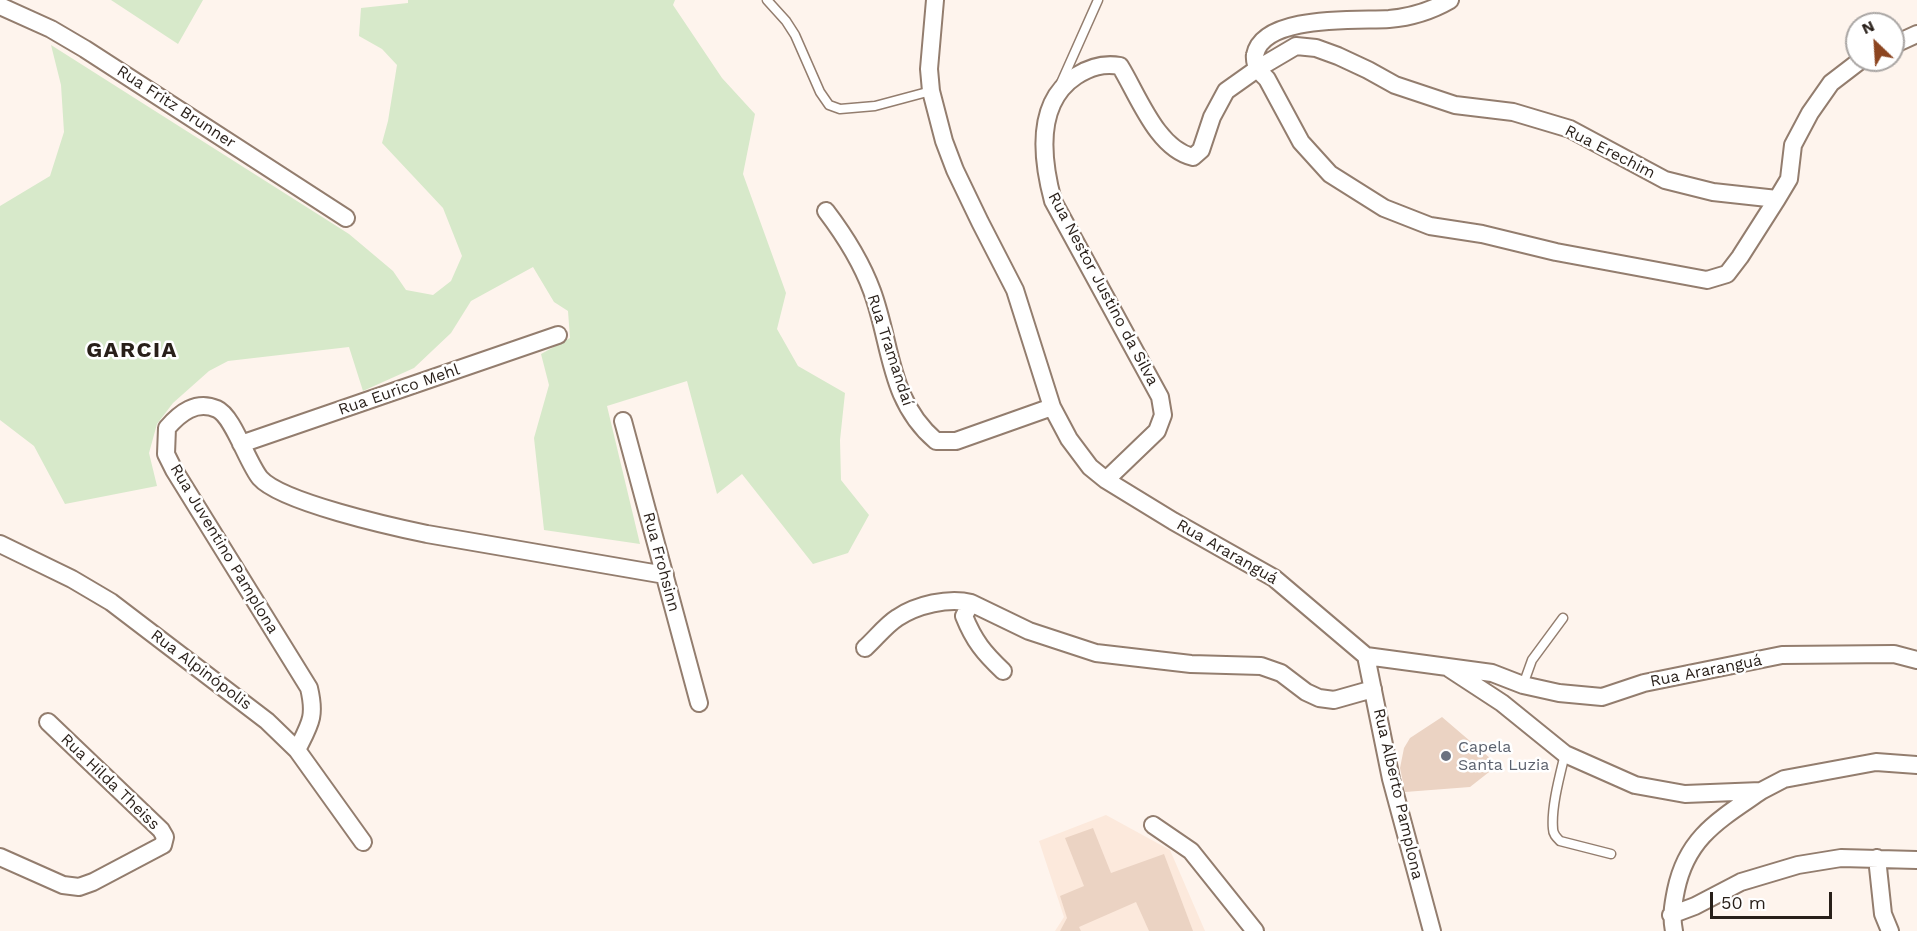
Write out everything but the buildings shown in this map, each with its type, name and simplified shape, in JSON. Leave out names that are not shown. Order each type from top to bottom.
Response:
[{"type":"street","name":"Rua Araranguá","points":[[935,0],[930,48],[932,91],[944,141],[955,171],[1015,290],[1052,406],[1069,440],[1090,467],[1106,480],[1274,578],[1366,656],[1492,673],[1559,693],[1602,697],[1644,683],[1782,655],[1894,654],[1917,660]]},
{"type":"street","points":[[1450,0],[1428,12],[1391,19],[1294,25],[1274,33],[1260,44],[1255,56],[1257,69],[1267,79],[1301,142],[1330,174],[1384,208],[1430,226],[1482,234],[1556,252],[1707,280],[1727,274],[1740,257],[1789,179],[1793,145],[1810,113],[1832,83],[1846,72]]},
{"type":"street","name":"Rua Fritz Brunner","points":[[0,6],[51,29],[85,49],[346,218]]},
{"type":"street","name":"Rua Erechim","points":[[1257,69],[1296,46],[1316,48],[1368,70],[1395,86],[1445,102],[1513,112],[1570,129],[1665,180],[1713,192],[1777,200]]},
{"type":"street","name":"Rua Nestor Justino da Silva","points":[[1106,480],[1157,431],[1163,415],[1160,397],[1053,201],[1046,175],[1047,116],[1055,98],[1070,80],[1087,69],[1107,64],[1120,66],[1152,123],[1182,154],[1193,157],[1202,150],[1212,117],[1226,91],[1257,69]]},
{"type":"street","name":"Rua Tramandaí","points":[[826,211],[848,239],[860,262],[872,292],[897,383],[909,412],[936,441],[956,441],[1052,406]]},
{"type":"street","name":"Rua Eurico Mehl","points":[[241,444],[558,335]]},
{"type":"street","name":"Rua Juventino Pamplona","points":[[297,750],[311,721],[313,705],[309,688],[166,454],[167,428],[180,413],[200,405],[219,410],[230,421],[262,480],[279,491],[303,501],[428,534],[665,575]]},
{"type":"street","name":"Rua Frohsinn","points":[[623,421],[699,703]]},
{"type":"street","name":"Rua Alpinópolis","points":[[0,544],[72,579],[111,602],[267,721],[297,750],[363,842]]},
{"type":"street","points":[[866,648],[897,618],[916,608],[961,600],[1029,632],[1096,653],[1191,664],[1262,666],[1281,673],[1306,692],[1319,698],[1334,700],[1373,689]]},
{"type":"street","points":[[971,603],[964,615],[973,638],[983,652],[1003,671]]},
{"type":"street","name":"Rua Alberto Pamplona","points":[[1366,656],[1391,780],[1432,931]]},
{"type":"street","points":[[1447,667],[1502,703],[1565,754],[1635,785],[1685,794],[1761,790]]},
{"type":"street","name":"Rua Hilda Theiss","points":[[0,857],[63,885],[79,887],[163,845],[165,837],[161,830],[48,722]]},
{"type":"street","points":[[1672,923],[1677,884],[1689,852],[1714,823],[1761,790],[1784,779],[1875,762],[1917,765]]},
{"type":"street","points":[[1153,825],[1191,851],[1255,931]]},
{"type":"street","points":[[1672,923],[1695,906],[1741,882],[1798,865],[1840,858],[1917,860]]},
{"type":"street","points":[[1877,858],[1883,914],[1890,931]]},
{"type":"lane","points":[[767,0],[795,35],[820,92],[829,105],[840,109],[875,106],[932,91]]},
{"type":"lane","points":[[1055,98],[1098,0]]},
{"type":"lane","points":[[1523,684],[1532,660],[1563,618]]},
{"type":"lane","points":[[1565,754],[1557,788],[1552,829],[1555,837],[1560,841],[1611,854]]},
{"type":"shaded area","points":[[1106,815],[1170,850],[1205,931],[1055,931],[1064,917],[1039,841]]},
{"type":"green space","points":[[111,0],[203,0],[178,44]]},
{"type":"green space","points":[[408,0],[675,0],[673,5],[722,78],[755,114],[743,174],[786,293],[777,329],[798,366],[845,393],[840,440],[841,480],[869,515],[848,553],[813,564],[742,474],[717,494],[687,381],[607,406],[640,544],[544,530],[534,438],[549,385],[541,354],[570,338],[568,311],[554,302],[533,267],[471,301],[451,333],[414,368],[363,391],[349,347],[228,361],[209,371],[173,403],[157,424],[149,453],[157,486],[65,504],[34,446],[0,420],[0,206],[50,176],[64,132],[61,85],[51,45],[349,234],[393,271],[406,290],[433,295],[451,281],[462,256],[443,208],[382,143],[397,65],[382,49],[359,36],[361,8],[408,3]]},
{"type":"place","name":"Capela Santa Luzia","points":[[1446,756]]},
{"type":"district","name":"GARCIA","points":[[132,351]]}]
